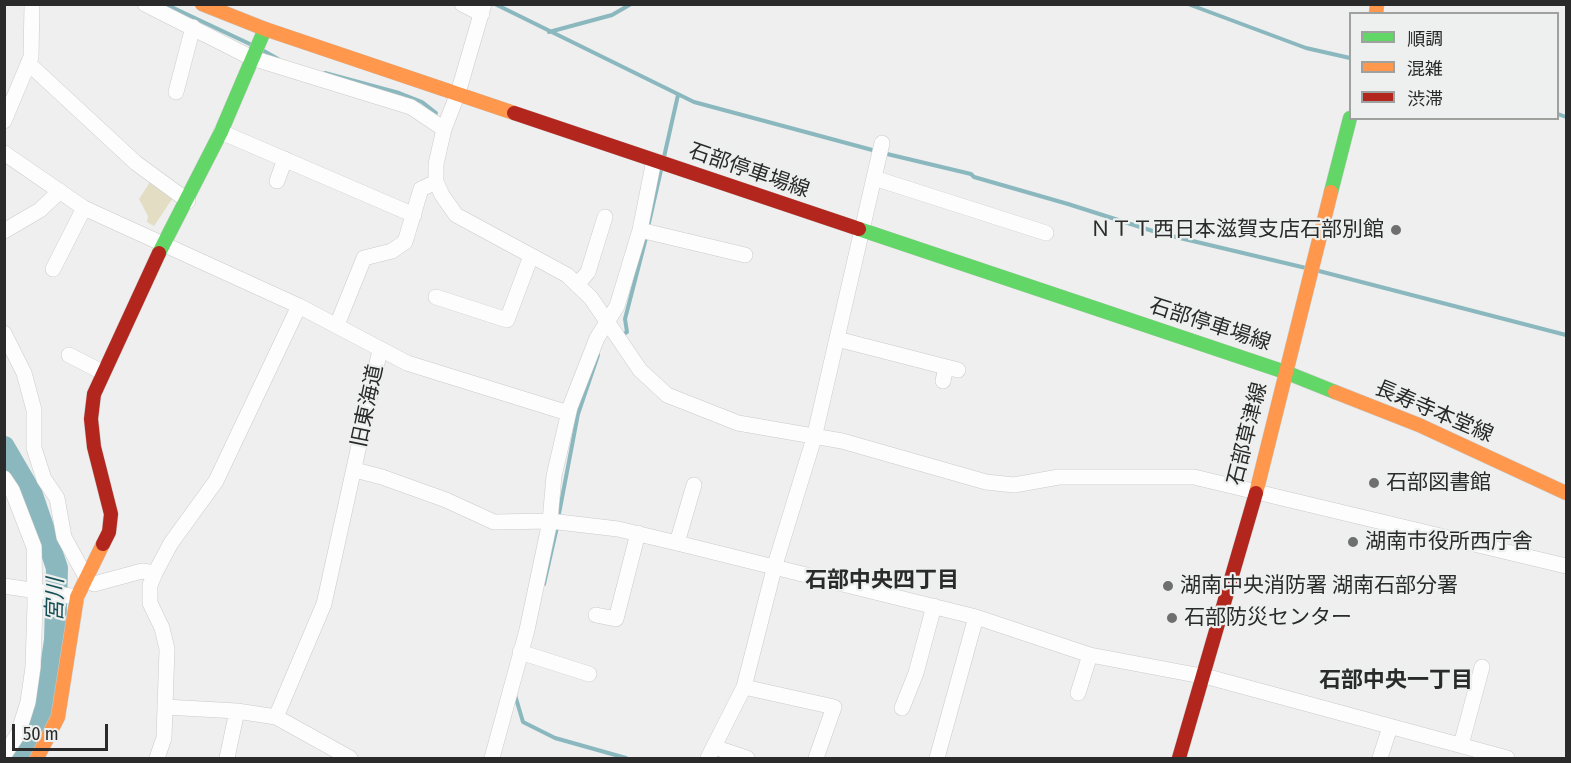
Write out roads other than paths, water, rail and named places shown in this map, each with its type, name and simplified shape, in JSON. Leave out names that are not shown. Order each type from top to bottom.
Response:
[{"type":"main road","name":"石部停車場線","points":[[202,4],[265,29],[1285,372]]},
{"type":"main road","points":[[37,759],[58,717],[71,596],[87,579],[109,532],[111,514],[94,447],[91,419],[94,394],[102,372],[164,243],[188,201],[221,132],[265,29]]},
{"type":"main road","name":"石部草津線","points":[[1179,759],[1256,492],[1349,120]]},
{"type":"main road","name":"長寿寺本堂線","points":[[1285,372],[1419,425],[1566,493]]},
{"type":"street","points":[[4,121],[28,63],[32,4]]},
{"type":"street","points":[[145,4],[252,58],[411,107],[444,129]]},
{"type":"street","points":[[462,4],[483,9],[458,93],[444,129],[436,164],[436,182],[456,215],[567,275],[591,298],[640,370],[667,395],[738,423],[814,438],[842,441],[986,482],[1014,485],[1059,477],[1194,477],[1566,566]]},
{"type":"street","points":[[176,92],[193,27]]},
{"type":"street","points":[[28,63],[136,163],[188,201]]},
{"type":"street","points":[[221,132],[414,214]]},
{"type":"street","points":[[747,758],[711,753],[744,687],[775,565],[814,438],[882,143]]},
{"type":"street","name":"旧東海道","points":[[4,153],[84,208],[299,306],[380,350],[324,604],[276,717]]},
{"type":"street","points":[[277,181],[285,159]]},
{"type":"street","points":[[492,759],[520,652],[550,521],[554,476],[568,413],[606,320],[617,306],[640,230],[654,160]]},
{"type":"street","points":[[874,178],[1046,233]]},
{"type":"street","points":[[337,326],[364,258],[392,251],[405,242],[421,189],[436,182]]},
{"type":"street","points":[[4,231],[40,210],[60,191]]},
{"type":"street","points":[[53,269],[84,208]]},
{"type":"street","points":[[577,285],[588,272],[605,217]]},
{"type":"street","points":[[640,230],[745,255]]},
{"type":"street","points":[[436,297],[507,320],[531,256]]},
{"type":"street","points":[[157,759],[164,738],[167,649],[162,628],[150,603],[150,585],[171,543],[216,480],[299,306]]},
{"type":"street","points":[[4,333],[9,352],[24,373],[34,410],[34,448],[44,479],[57,498],[64,537],[87,579],[94,584],[142,571],[155,573]]},
{"type":"street","points":[[837,339],[949,373]]},
{"type":"street","points":[[380,350],[407,363],[568,413]]},
{"type":"street","points":[[69,355],[102,372]]},
{"type":"street","points":[[355,470],[435,496],[494,522],[550,521],[638,533],[775,565],[976,617],[1090,655],[1203,676],[1507,759]]},
{"type":"street","points":[[4,478],[17,501],[34,547],[37,590],[33,667],[28,702],[18,734],[4,755]]},
{"type":"street","points":[[677,543],[694,485]]},
{"type":"street","points":[[596,615],[616,618],[638,533]]},
{"type":"street","points":[[4,586],[71,596]]},
{"type":"street","points":[[902,708],[916,674],[934,606]]},
{"type":"street","points":[[937,759],[976,617]]},
{"type":"street","points":[[520,652],[589,674]]},
{"type":"street","points":[[1078,693],[1090,655]]},
{"type":"street","points":[[1461,745],[1482,667]]},
{"type":"street","points":[[744,687],[834,707],[816,759]]},
{"type":"street","points":[[165,707],[237,711],[276,717],[350,759]]},
{"type":"street","points":[[227,759],[237,711]]},
{"type":"street","points":[[1380,759],[1390,727]]},
{"type":"waterway","points":[[165,4],[252,45]]},
{"type":"waterway","points":[[495,4],[694,102],[876,151]]},
{"type":"waterway","points":[[549,32],[612,15],[631,4]]},
{"type":"waterway","points":[[1188,4],[1306,48],[1349,58]]},
{"type":"waterway","points":[[264,51],[278,59]]},
{"type":"waterway","points":[[325,73],[399,93],[422,102],[436,113]]},
{"type":"waterway","points":[[664,157],[678,95]]},
{"type":"waterway","points":[[1559,114],[1566,117]]},
{"type":"waterway","points":[[883,153],[971,174],[974,177],[1159,233],[1306,268]]},
{"type":"waterway","points":[[648,227],[661,170]]},
{"type":"waterway","points":[[622,335],[627,332],[625,319],[647,234]]},
{"type":"waterway","points":[[1319,271],[1566,335]]},
{"type":"waterway","points":[[558,519],[578,414],[598,355]]},
{"type":"waterway","name":"宮川","points":[[4,447],[32,495],[57,568],[55,640],[45,708],[21,758]]},
{"type":"waterway","points":[[544,584],[557,527]]},
{"type":"waterway","points":[[515,695],[523,722],[555,738],[626,758]]},
{"type":"place","name":"ＮＴＴ西日本滋賀支店石部別館","points":[[1396,230]]},
{"type":"place","name":"石部図書館","points":[[1374,483]]},
{"type":"place","name":"湖南市役所西庁舎","points":[[1353,542]]},
{"type":"place","name":"湖南中央消防署 湖南石部分署","points":[[1168,586]]},
{"type":"place","name":"石部防災センター","points":[[1172,618]]},
{"type":"district","name":"石部中央四丁目","points":[[882,581]]},
{"type":"district","name":"石部中央一丁目","points":[[1396,681]]}]
